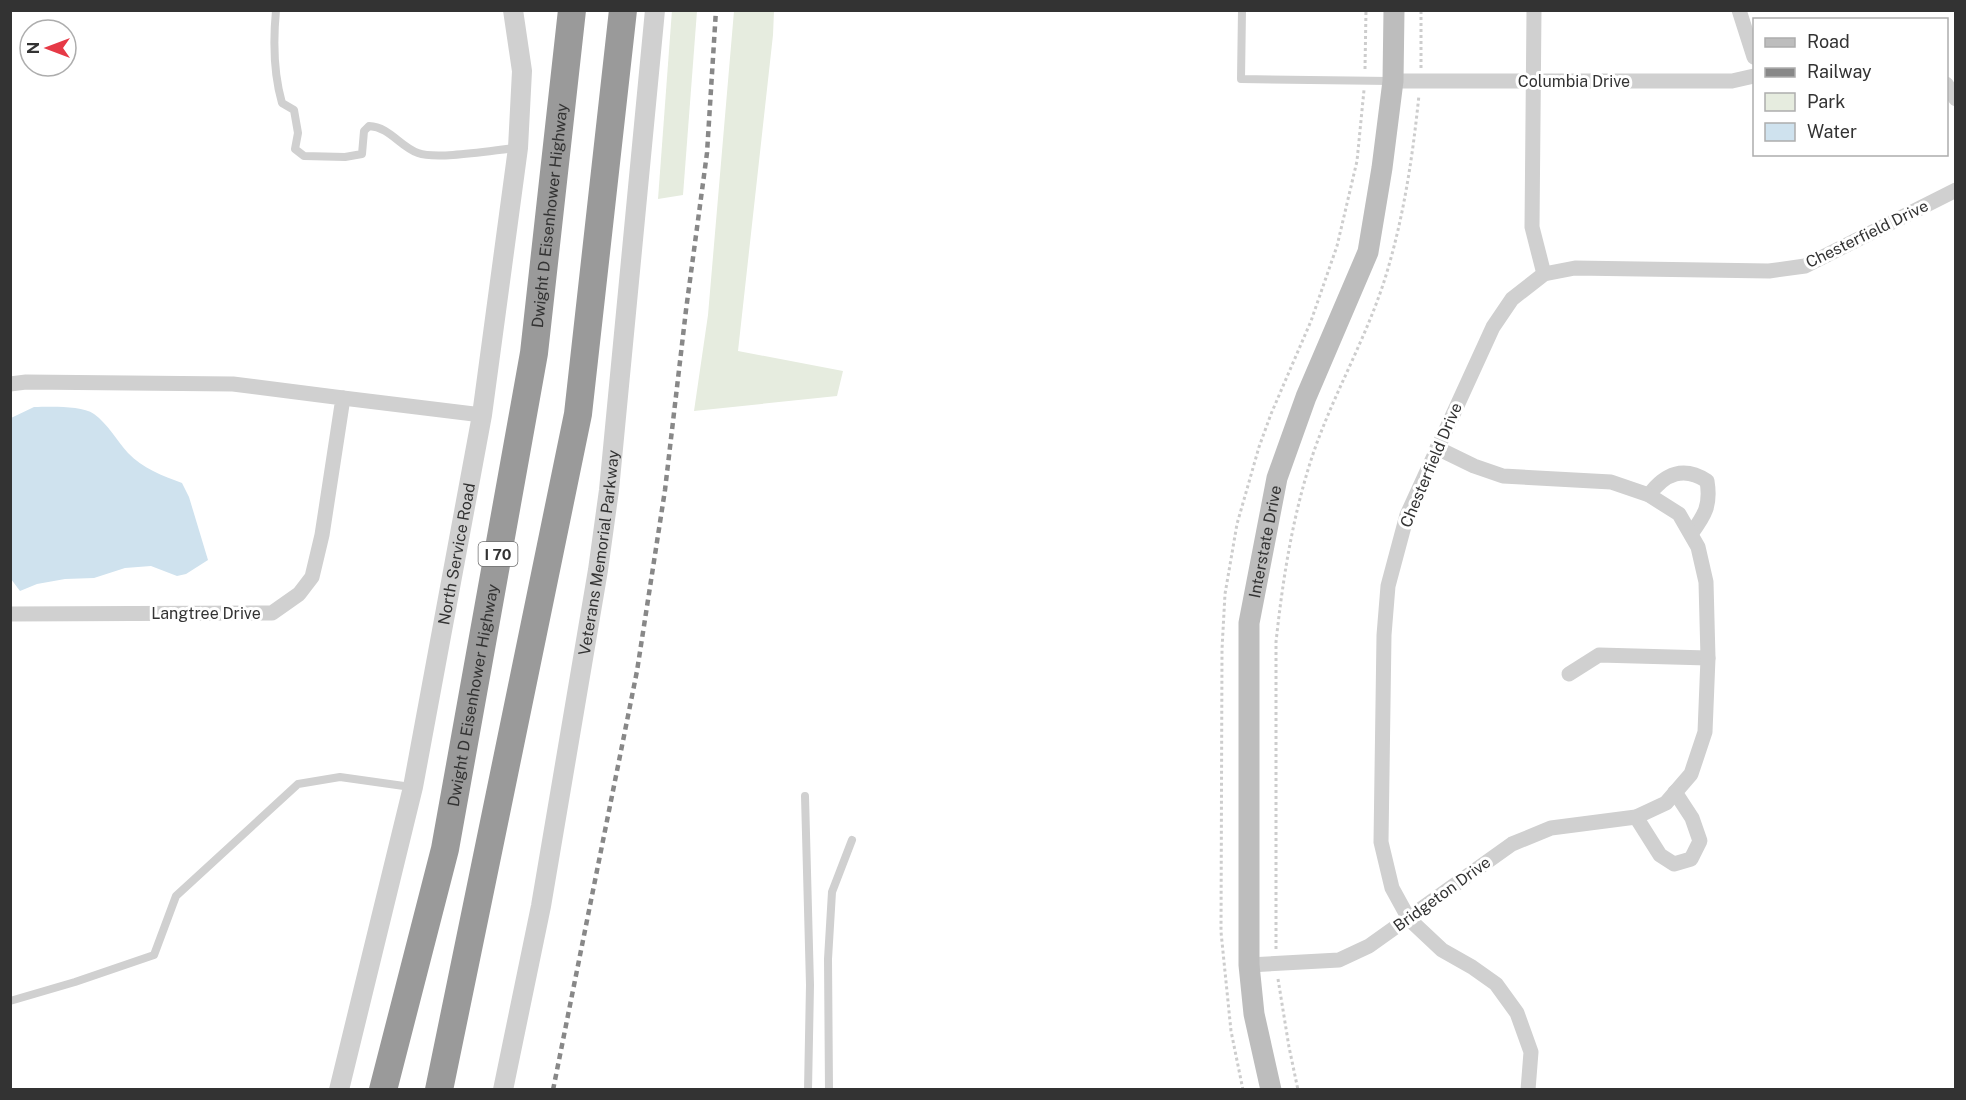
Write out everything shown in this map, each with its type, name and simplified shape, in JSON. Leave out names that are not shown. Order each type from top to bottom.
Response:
[{"type":"highway","name":"Dwight D Eisenhower Highway","points":[[383,1089],[445,849],[534,353],[572,10]]},
{"type":"highway","points":[[439,1089],[578,414],[623,10]]},
{"type":"main road","name":"Interstate Drive","points":[[1272,1089],[1254,1014],[1249,965],[1249,623],[1277,478],[1306,397],[1368,252],[1393,81],[1394,10]]},
{"type":"street","name":"North Service Road","points":[[339,1089],[413,787],[482,415],[518,148],[522,71],[513,10]]},
{"type":"street","name":"Veterans Memorial Parkway","points":[[503,1089],[541,906],[598,570],[612,467],[655,10]]},
{"type":"street","points":[[1534,10],[1532,227],[1544,273]]},
{"type":"street","points":[[1739,10],[1753,51]]},
{"type":"street","name":"Columbia Drive","points":[[1393,81],[1732,81],[1753,76]]},
{"type":"street","points":[[1948,86],[1956,99]]},
{"type":"street","name":"Chesterfield Drive","points":[[1528,1089],[1531,1053],[1517,1013],[1496,984],[1442,950],[1409,919],[1392,888],[1381,842],[1384,635],[1388,586],[1407,515],[1493,327],[1512,299],[1544,273],[1575,268],[1768,271],[1804,266],[1956,190]]},
{"type":"street","points":[[10,384],[27,382],[233,384],[482,415]]},
{"type":"street","name":"Langtree Drive","points":[[10,614],[272,613],[299,594],[312,577],[322,535],[343,398]]},
{"type":"street","name":"Bridgeton Drive","points":[[1249,965],[1339,960],[1369,946],[1512,844],[1551,828],[1636,817],[1666,803],[1690,774],[1705,732],[1708,658],[1706,582],[1698,547],[1679,514],[1649,495],[1611,482],[1503,476],[1474,466],[1437,448]]},
{"type":"street","points":[[1649,495],[1665,479],[1681,471],[1696,474],[1707,481],[1709,497],[1704,517],[1691,534]]},
{"type":"street","points":[[1569,674],[1599,655],[1708,658]]},
{"type":"street","points":[[1636,817],[1660,855],[1674,864],[1691,859],[1700,841],[1692,818],[1675,792]]},
{"type":"lane","points":[[276,10],[273,36],[275,80],[282,103],[294,110],[298,133],[295,149],[304,156],[345,158],[362,154],[364,130],[369,126],[384,129],[417,153],[436,156],[518,148]]},
{"type":"lane","points":[[1242,10],[1241,79],[1393,81]]},
{"type":"lane","points":[[10,1000],[75,982],[154,955],[176,896],[298,784],[340,777],[413,787]]},
{"type":"lane","points":[[806,796],[810,985],[808,1089]]},
{"type":"lane","points":[[829,1089],[828,959],[832,892],[852,840]]},
{"type":"path","points":[[1365,65],[1366,10]]},
{"type":"path","points":[[1299,1089],[1289,1047],[1276,963],[1276,642],[1290,543],[1304,482],[1315,450],[1375,307],[1389,266],[1408,183],[1420,81],[1421,10]]},
{"type":"green space","points":[[672,10],[697,11],[683,195],[658,199]]},
{"type":"green space","points":[[734,11],[774,11],[738,351],[843,371],[837,396],[694,411],[708,315]]},
{"type":"water","points":[[34,407],[73,408],[94,414],[140,463],[182,483],[189,497],[208,560],[186,574],[177,576],[151,566],[125,568],[94,578],[65,579],[37,584],[20,591],[11,579],[11,418]]},
{"type":"railway","points":[[553,1090],[637,671],[665,490],[707,153],[716,10]]}]
